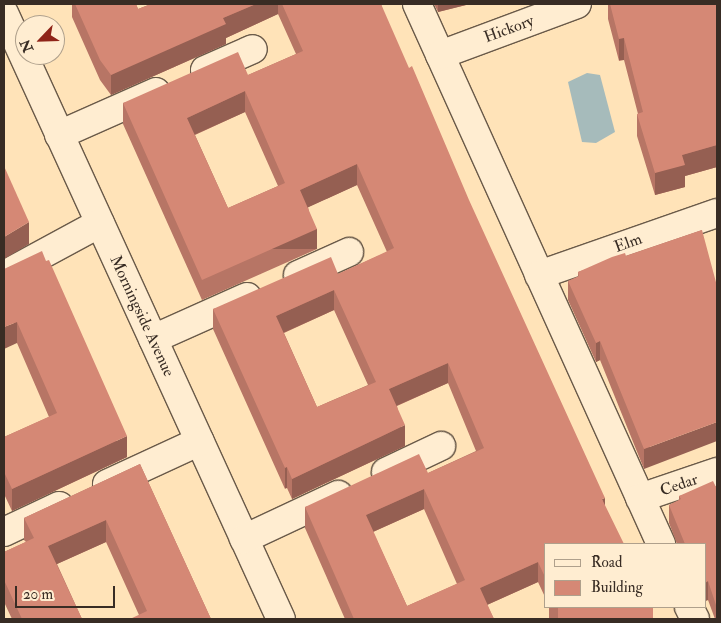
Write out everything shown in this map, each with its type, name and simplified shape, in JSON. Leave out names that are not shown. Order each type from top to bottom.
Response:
[{"type":"street","points":[[417,4],[661,543]]},
{"type":"street","name":"Hickory","points":[[440,55],[578,4]]},
{"type":"street","name":"Morningside Avenue","points":[[4,13],[281,619]]},
{"type":"street","points":[[60,135],[253,49]]},
{"type":"street","name":"Elm","points":[[539,275],[717,213]]},
{"type":"street","points":[[4,275],[100,223]]},
{"type":"street","points":[[153,339],[349,252]]},
{"type":"street","points":[[4,532],[200,442]]},
{"type":"street","points":[[244,540],[441,446]]},
{"type":"street","name":"Cedar","points":[[640,498],[717,472]]},
{"type":"shaded area","points":[[587,73],[600,75],[615,132],[596,143],[582,142],[568,82]]},
{"type":"building","points":[[75,4],[136,4],[138,9],[151,4],[256,4],[223,18],[226,24],[111,75],[100,60]]},
{"type":"building","points":[[282,4],[381,4],[409,68],[412,66],[469,200],[605,498],[602,499],[624,543],[544,543],[544,575],[538,562],[480,588],[494,619],[354,619],[305,507],[419,454],[428,473],[484,448],[448,363],[389,389],[405,425],[292,479],[287,467],[285,468],[213,309],[331,257],[338,274],[394,248],[357,164],[300,190],[317,229],[202,280],[123,103],[238,52],[248,75],[303,51]],"holes":[[[245,91],[285,183],[228,208],[187,118]],[[334,290],[376,382],[317,407],[276,316]],[[424,489],[465,580],[407,606],[366,515]]]},
{"type":"building","points":[[610,4],[717,4],[717,145],[682,155],[685,165],[655,173],[637,114],[643,112],[624,38],[619,39]]},
{"type":"building","points":[[4,166],[29,222],[4,237]]},
{"type":"building","points":[[702,230],[717,286],[717,422],[644,449],[600,341],[596,343],[568,281],[579,276],[578,272],[612,257],[625,253],[626,256]]},
{"type":"building","points":[[42,251],[46,261],[49,260],[127,436],[12,489],[4,472],[4,437],[57,413],[17,322],[4,327],[4,269]]},
{"type":"building","points":[[140,464],[211,619],[130,619],[147,611],[106,520],[48,546],[82,619],[22,619],[4,580],[4,552],[34,538],[24,518]]},
{"type":"building","points":[[713,481],[717,486],[717,608],[708,581],[706,582],[706,543],[685,543],[669,505],[681,499],[679,496]]},
{"type":"building","points":[[558,608],[653,608],[653,619],[558,619]]}]
